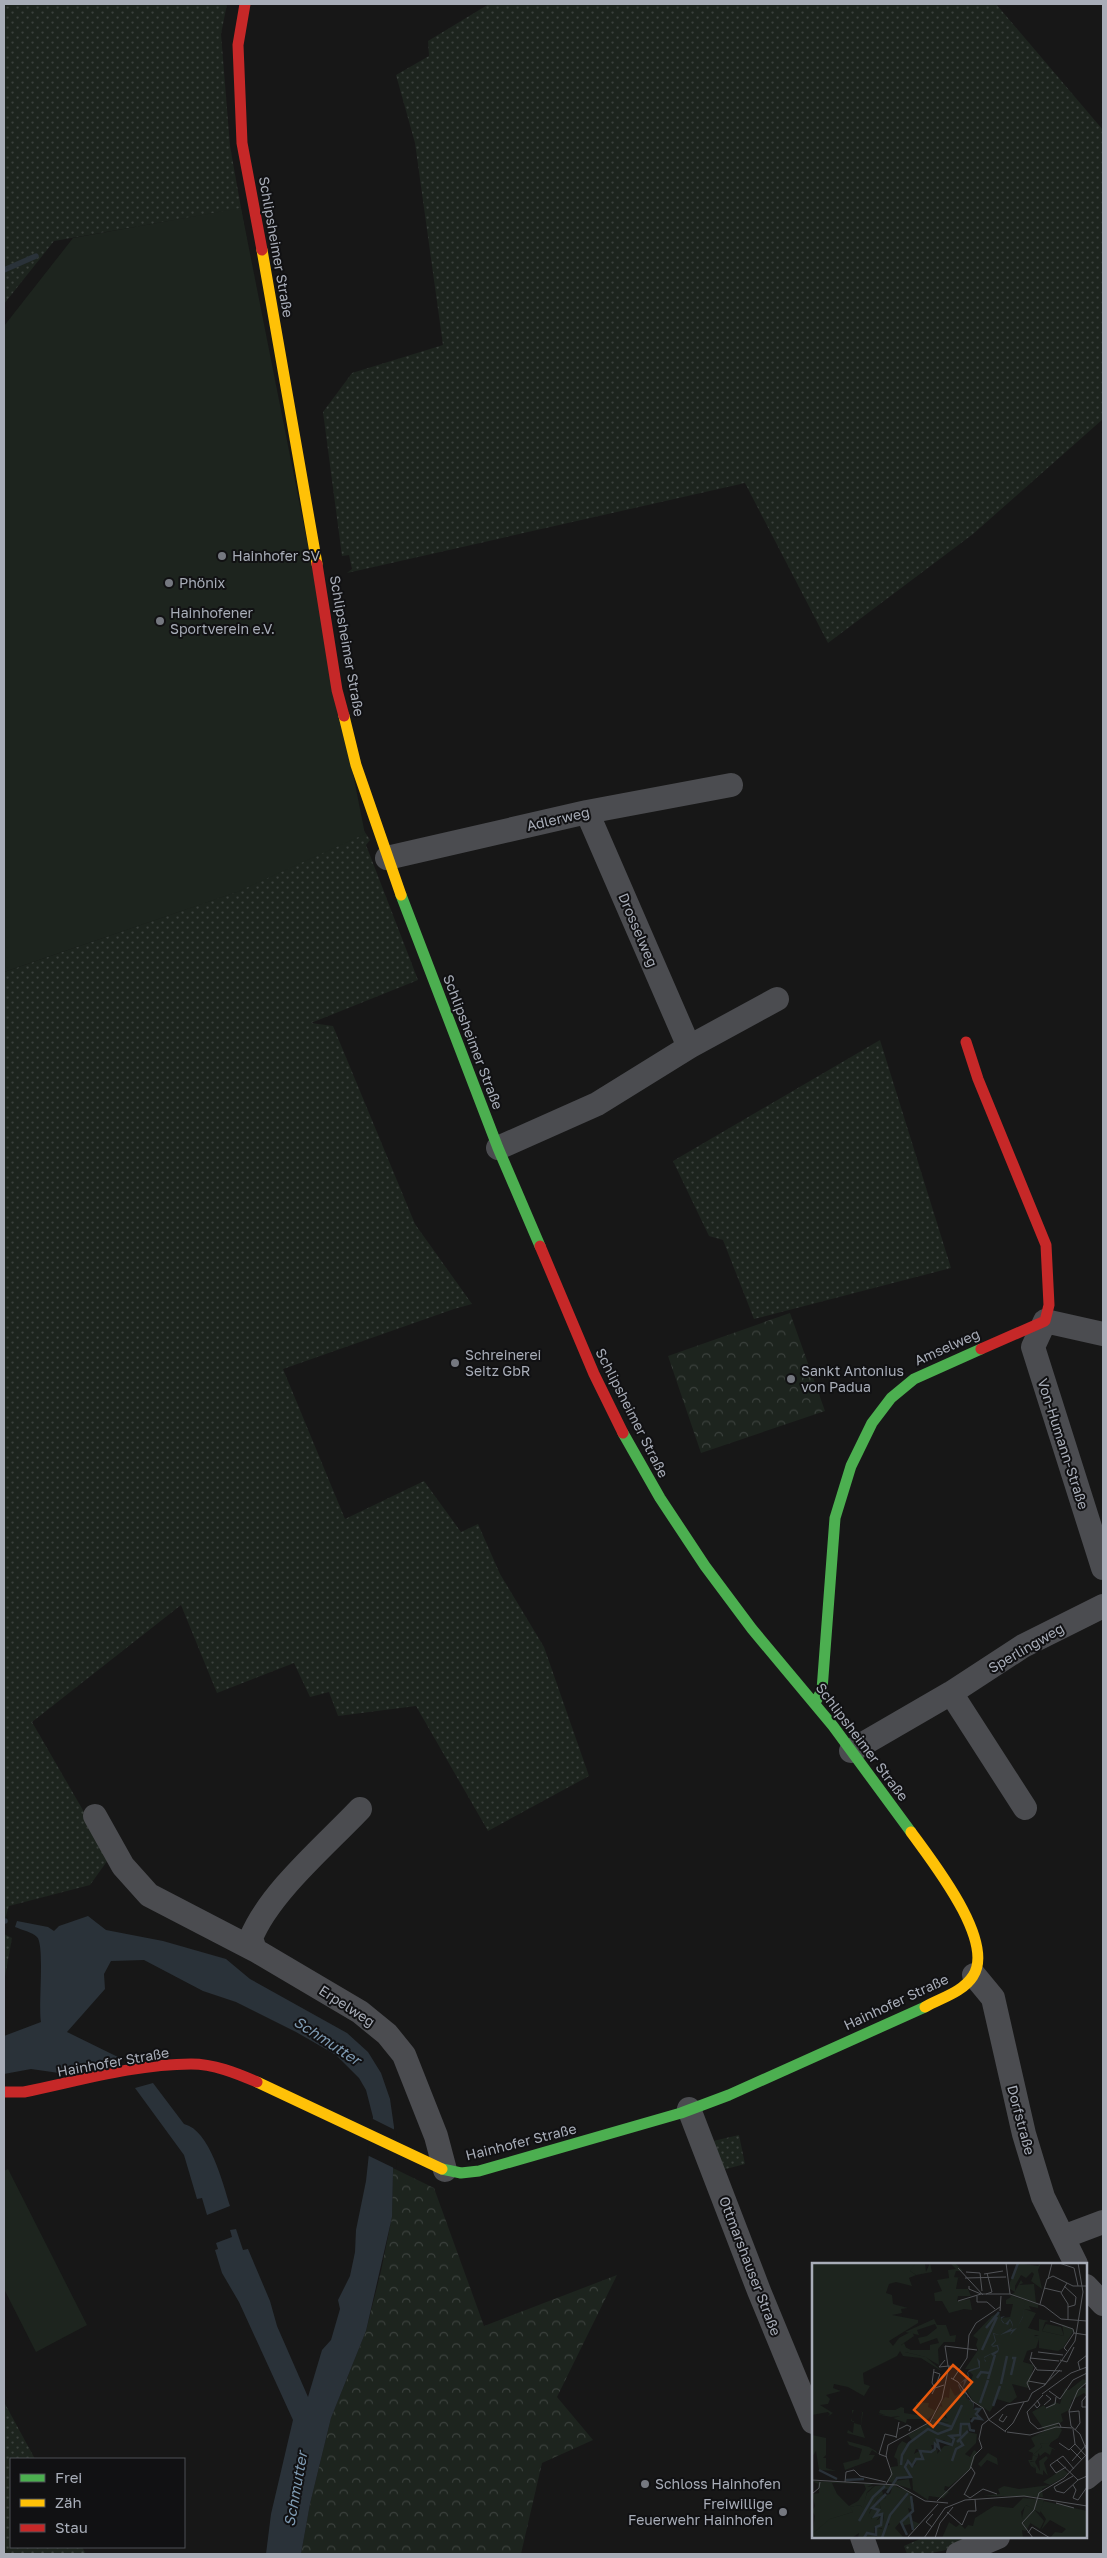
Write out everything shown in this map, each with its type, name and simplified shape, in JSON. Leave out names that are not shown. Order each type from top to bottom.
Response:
[{"type":"street","name":"Schlipsheimer Straße","points":[[244,4],[238,45],[242,143],[303,477],[337,690],[356,766],[387,858],[498,1148],[594,1374],[655,1490],[705,1566],[752,1629],[815,1703],[943,1876],[964,1913],[976,1942],[978,1962],[974,1975]]},
{"type":"street","name":"Adlerweg","points":[[387,858],[587,812],[731,786]]},
{"type":"street","name":"Drosselweg","points":[[587,812],[689,1047]]},
{"type":"street","points":[[498,1148],[597,1104],[689,1047],[777,999]]},
{"type":"street","points":[[966,1042],[978,1079],[1046,1245],[1049,1305],[1044,1321],[1103,1334]]},
{"type":"street","name":"Von-Humann-Straße","points":[[1044,1321],[1033,1347],[1103,1568]]},
{"type":"street","name":"Amselweg","points":[[815,1703],[822,1690],[835,1518],[852,1466],[872,1424],[891,1398],[914,1378],[1044,1321]]},
{"type":"street","name":"Sperlingweg","points":[[851,1751],[951,1693],[1023,1646],[1103,1606]]},
{"type":"street","points":[[951,1693],[1025,1808]]},
{"type":"street","points":[[255,1950],[251,1938],[256,1925],[272,1900],[360,1809]]},
{"type":"street","name":"Erpelweg","points":[[95,1816],[123,1866],[149,1895],[255,1950],[360,2012],[387,2034],[404,2055],[436,2136],[436,2166]]},
{"type":"street","name":"Hainhofer Straße","points":[[4,2092],[24,2092],[66,2086],[151,2067],[192,2064],[232,2071],[436,2166],[461,2173],[479,2171],[689,2109],[752,2085],[921,2009],[965,1986],[974,1975]]},
{"type":"street","name":"Dorfstraße","points":[[974,1975],[992,1998],[1024,2134],[1043,2197],[1076,2263]]},
{"type":"street","name":"Ottmarshauser Straße","points":[[689,2109],[759,2291],[812,2420]]},
{"type":"street","points":[[1064,2238],[1103,2222]]},
{"type":"street","points":[[1087,2287],[1103,2304]]},
{"type":"street","points":[[1087,2477],[1103,2464]]},
{"type":"street","points":[[862,2538],[868,2554]]},
{"type":"street","points":[[958,2554],[996,2538]]},
{"type":"green space","points":[[4,4],[227,4],[221,34],[230,146],[304,562],[216,213],[54,241],[4,304]]},
{"type":"green space","points":[[489,4],[996,4],[1103,130],[1103,419],[973,534],[828,643],[745,483],[347,573],[352,569],[349,555],[342,556],[323,412],[352,373],[443,345],[415,143],[396,75],[429,56],[428,41]]},
{"type":"green space","name":"Hainhofener Sportverein e.V.","points":[[241,208],[365,834],[237,892],[4,972],[4,326],[73,238]]},
{"type":"green space","points":[[344,800],[370,840],[366,845],[418,980],[311,1023],[333,1026],[415,1224],[472,1304],[283,1369],[345,1519],[424,1481],[461,1532],[478,1524],[500,1574],[544,1647],[589,1776],[488,1831],[416,1706],[338,1716],[329,1692],[310,1697],[294,1663],[217,1693],[181,1605],[32,1722],[110,1857],[90,1885],[9,1906],[4,1922],[4,972],[236,892]]},
{"type":"green space","points":[[880,1040],[951,1268],[754,1319],[723,1240],[709,1236],[673,1161]]},
{"type":"green space","points":[[790,1313],[825,1411],[701,1453],[668,1356]]},
{"type":"green space","points":[[4,1934],[12,1938],[4,1982]]},
{"type":"green space","points":[[739,2135],[745,2164],[722,2170],[713,2141]]},
{"type":"green space","points":[[393,2168],[434,2188],[484,2326],[617,2275],[557,2397],[593,2440],[542,2463],[521,2554],[301,2554],[310,2504],[331,2418],[366,2331],[381,2271],[392,2217]]},
{"type":"green space","points":[[8,2169],[87,2325],[36,2352],[4,2289],[4,2171]]},
{"type":"green space","points":[[4,2402],[34,2458],[10,2458],[10,2548],[83,2548],[86,2554],[4,2554]]},
{"type":"green space","points":[[979,2538],[946,2550],[907,2554],[904,2546],[920,2539]]},
{"type":"water","name":"Schmutter","points":[[88,1916],[106,1930],[163,1941],[226,1959],[250,1979],[347,2033],[368,2052],[381,2073],[390,2099],[394,2127],[392,2217],[366,2331],[331,2418],[310,2504],[301,2554],[266,2554],[271,2514],[293,2420],[239,2302],[222,2273],[215,2250],[218,2249],[216,2243],[232,2237],[230,2230],[236,2229],[243,2250],[248,2249],[270,2301],[277,2326],[308,2397],[322,2350],[331,2340],[340,2309],[338,2300],[350,2276],[355,2252],[356,2230],[366,2181],[373,2117],[366,2090],[359,2078],[336,2055],[296,2032],[236,2002],[203,1991],[144,1960],[111,1961],[104,1974],[105,1989],[67,2032],[122,2059],[59,2073],[31,2069],[4,2074],[4,2036],[41,2022],[41,1952],[39,1942],[35,1935],[15,1927],[17,1921],[48,1927],[54,1931],[59,1926]]},
{"type":"water","points":[[153,2083],[184,2124],[193,2128],[208,2147],[219,2172],[230,2206],[207,2215],[202,2198],[197,2199],[184,2155],[135,2088]]},
{"type":"pier","points":[[371,2118],[397,2131],[396,2169],[367,2155]]},
{"type":"waterway","points":[[4,270],[36,256]]},
{"type":"traffic: fast","points":[[401,895],[498,1148],[540,1246]]},
{"type":"traffic: fast","points":[[815,1703],[822,1690],[835,1518],[851,1466],[872,1423],[891,1398],[914,1379],[981,1349]]},
{"type":"traffic: fast","points":[[623,1433],[660,1498],[705,1566],[752,1629],[833,1726],[911,1832]]},
{"type":"traffic: fast","points":[[442,2169],[461,2173],[479,2171],[681,2113],[729,2095],[925,2007]]},
{"type":"traffic: slow","points":[[262,250],[317,564]]},
{"type":"traffic: slow","points":[[344,716],[356,765],[401,895]]},
{"type":"traffic: slow","points":[[911,1832],[958,1901],[969,1922],[976,1943],[978,1961],[969,1982],[951,1994],[925,2007]]},
{"type":"traffic: slow","points":[[257,2082],[442,2169]]},
{"type":"traffic: jam","points":[[245,4],[238,45],[242,143],[262,250]]},
{"type":"traffic: jam","points":[[317,564],[337,690],[344,716]]},
{"type":"traffic: jam","points":[[966,1042],[978,1079],[1046,1245],[1049,1305],[1045,1321],[981,1349]]},
{"type":"traffic: jam","points":[[540,1246],[594,1374],[623,1433]]},
{"type":"traffic: jam","points":[[4,2092],[24,2092],[128,2070],[191,2064],[216,2067],[257,2082]]},
{"type":"place","name":"Hainhofer SV","points":[[222,556]]},
{"type":"place","name":"Phönix","points":[[169,583]]},
{"type":"place","name":"Hainhofener Sportverein e.V.","points":[[160,621]]},
{"type":"place","name":"Schreinerei Seitz GbR","points":[[455,1363]]},
{"type":"place","name":"Sankt Antonius von Padua","points":[[791,1379]]},
{"type":"place","name":"Schloss Hainhofen","points":[[645,2484]]},
{"type":"place","name":"Freiwillige Feuerwehr Hainhofen","points":[[783,2512]]}]
